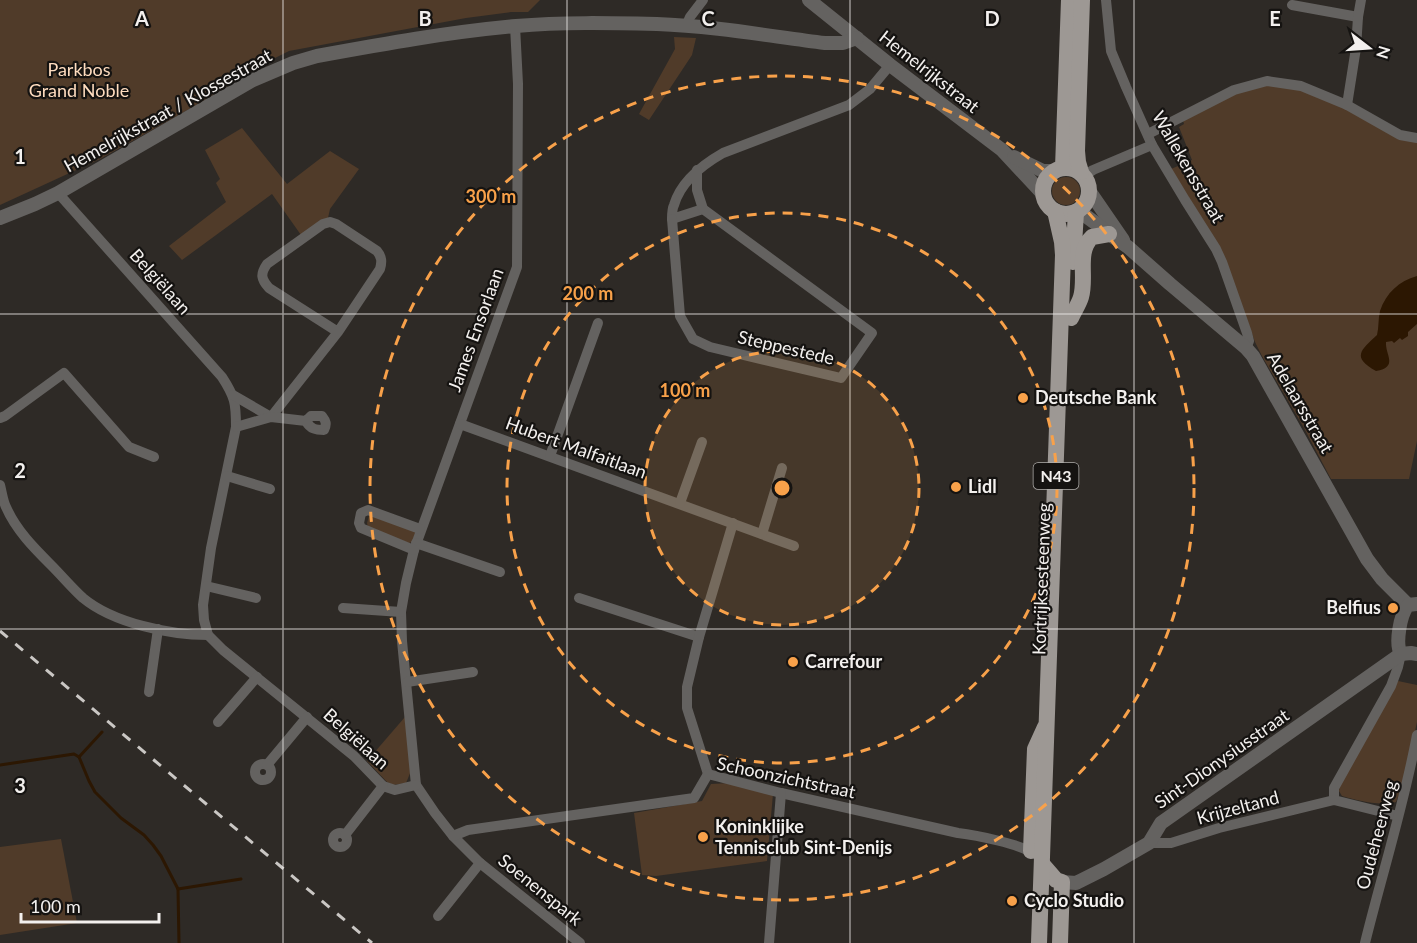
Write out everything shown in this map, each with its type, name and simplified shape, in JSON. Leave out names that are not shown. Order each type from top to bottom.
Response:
[{"type":"main road","points":[[1058,170],[1069,0]]},
{"type":"main road","points":[[1082,0],[1077,151],[1078,162],[1090,192]]},
{"type":"main road","points":[[1043,194],[1046,178],[1058,170],[1073,168],[1083,174]]},
{"type":"main road","name":"N43","points":[[1077,211],[1086,203],[1090,192]]},
{"type":"main road","name":"N43","points":[[1043,194],[1047,204],[1055,211]]},
{"type":"main road","points":[[1055,211],[1070,214],[1077,211]]},
{"type":"main road","name":"Kortrijksesteenweg","points":[[1055,211],[1063,255],[1048,721],[1052,874],[1060,943]]},
{"type":"main road","name":"Kortrijksesteenweg","points":[[1049,943],[1074,234],[1077,211]]},
{"type":"main road","name":"N43","points":[[1071,318],[1081,297],[1085,245],[1096,235],[1109,234]]},
{"type":"main road","name":"N43","points":[[1031,851],[1035,749],[1048,721]]},
{"type":"main road","name":"Kortrijksesteenweg","points":[[1040,943],[1052,874]]},
{"type":"street","points":[[686,26],[703,0]]},
{"type":"street","points":[[810,0],[857,38]]},
{"type":"street","name":"Wallekensstraat","points":[[1106,0],[1111,51],[1150,139],[1222,262],[1247,333],[1249,341],[1246,348]]},
{"type":"street","points":[[1347,105],[1361,0]]},
{"type":"street","points":[[1292,5],[1358,17]]},
{"type":"street","name":"Hemelrijkstraat / Klossestraat","points":[[0,218],[58,193],[253,80],[293,63],[317,56],[515,26],[590,24],[686,26]]},
{"type":"street","name":"James Ensorlaan","points":[[416,781],[401,612],[420,529],[516,267],[518,84],[515,26]]},
{"type":"street","name":"Hemelrijkstraat","points":[[686,26],[825,43],[843,43],[857,38],[1002,150],[1043,171],[1058,170]]},
{"type":"street","name":"Steppestede","points":[[703,209],[872,333],[841,378],[710,347],[693,339],[680,316],[672,219],[674,205],[683,186],[697,170],[709,161],[723,153],[849,105],[870,89],[890,65]]},
{"type":"street","points":[[1083,174],[1150,139],[1234,90],[1267,81],[1301,86],[1347,105],[1400,135],[1417,138]]},
{"type":"street","name":"Hemelrijkstraat","points":[[1002,150],[1043,194]]},
{"type":"street","points":[[672,219],[703,209],[697,190],[697,170]]},
{"type":"street","name":"Adelaarsstraat","points":[[1090,192],[1128,247]]},
{"type":"street","name":"Belgiëlaan","points":[[58,193],[222,377],[233,395],[236,427],[211,548],[203,605],[208,635],[223,650],[354,756],[383,786],[395,790],[416,781]]},
{"type":"street","name":"Adelaarsstraat","points":[[1077,211],[1128,247],[1253,356],[1368,559],[1382,579],[1412,605]]},
{"type":"street","points":[[271,417],[338,332],[380,270],[382,261],[377,250],[330,222],[323,224],[267,264],[261,276],[269,288],[338,332]]},
{"type":"street","points":[[550,456],[598,323]]},
{"type":"street","points":[[0,418],[64,373],[129,447],[154,457]]},
{"type":"street","name":"Belgiëlaan","points":[[233,395],[271,417]]},
{"type":"street","name":"Belgiëlaan","points":[[236,427],[271,417],[306,421]]},
{"type":"street","name":"Hubert Malfaitlaan","points":[[460,424],[794,546]]},
{"type":"street","points":[[680,503],[702,442]]},
{"type":"street","points":[[762,534],[782,468]]},
{"type":"street","points":[[227,476],[270,489]]},
{"type":"street","points":[[0,485],[6,507],[14,523],[30,544],[84,598],[104,612],[129,622],[158,629],[208,635]]},
{"type":"street","points":[[420,529],[368,510],[361,513],[359,523],[361,528],[500,572]]},
{"type":"street","points":[[708,774],[687,708],[687,687],[699,637],[733,523]]},
{"type":"street","points":[[206,586],[256,598]]},
{"type":"street","points":[[579,598],[699,637]]},
{"type":"street","points":[[1334,800],[1334,788],[1391,686],[1401,654],[1397,644],[1403,611],[1412,605]]},
{"type":"street","points":[[343,608],[401,612]]},
{"type":"street","points":[[149,692],[158,629]]},
{"type":"street","points":[[1401,654],[1417,654]]},
{"type":"street","name":"Sint-Dionysiusstraat","points":[[1052,874],[1076,883],[1149,843],[1161,823],[1401,654]]},
{"type":"street","points":[[407,682],[473,672]]},
{"type":"street","points":[[218,722],[257,677]]},
{"type":"street","name":"Belgiëlaan","points":[[267,765],[307,717]]},
{"type":"street","name":"Oudeheerweg","points":[[1365,943],[1409,776],[1417,735]]},
{"type":"street","name":"Schoonzichtstraat","points":[[453,836],[468,830],[694,798],[708,774],[781,793],[974,835],[1031,851]]},
{"type":"street","points":[[416,781],[435,813],[453,836]]},
{"type":"street","name":"Belgiëlaan","points":[[345,835],[383,786]]},
{"type":"street","points":[[769,943],[781,793]]},
{"type":"street","name":"Krijzeltand","points":[[1149,843],[1171,843],[1219,828],[1334,800],[1398,816]]},
{"type":"street","name":"Soenenspark","points":[[453,836],[480,863],[580,943]]},
{"type":"street","points":[[1031,851],[1052,874]]},
{"type":"street","name":"Soenenspark","points":[[438,916],[480,863]]},
{"type":"green space","name":"Parkbos Grand Noble","points":[[0,0],[540,0],[528,12],[466,18],[289,51],[100,159],[0,205]]},
{"type":"green space","points":[[674,37],[696,38],[692,55],[649,120],[639,114],[675,49]]},
{"type":"green space","points":[[1268,85],[1305,91],[1417,141],[1417,441],[1409,479],[1331,479],[1255,342],[1227,264],[1171,169],[1192,160],[1179,127],[1184,124],[1183,120],[1237,93]]},
{"type":"green space","points":[[242,128],[287,184],[330,151],[359,169],[330,209],[328,218],[301,235],[272,194],[182,260],[169,246],[226,202],[216,183],[220,179],[205,150]]},
{"type":"green space","points":[[1066,177],[1076,181],[1080,191],[1076,201],[1066,205],[1056,201],[1052,191],[1056,181]]},
{"type":"green space","points":[[373,514],[416,531],[412,542],[409,543],[368,528],[369,516]]},
{"type":"green space","points":[[1398,681],[1417,685],[1417,722],[1405,778],[1396,802],[1375,803],[1342,796],[1339,791],[1340,783]]},
{"type":"green space","points":[[405,717],[411,771],[406,783],[393,785],[387,782],[367,761]]},
{"type":"green space","name":"Koninklijke Tennisclub Sint-Denijs","points":[[730,783],[773,794],[767,861],[656,876],[642,875],[634,813],[702,801],[711,784]]},
{"type":"green space","points":[[61,839],[77,923],[0,935],[0,847]]},
{"type":"shaded area","points":[[1417,276],[1417,324],[1402,340],[1400,338],[1394,343],[1386,342],[1389,363],[1387,367],[1376,371],[1363,362],[1361,353],[1377,335],[1380,311],[1390,293],[1410,278]]},
{"type":"waterway","points":[[102,732],[79,757],[95,792],[121,818],[144,835],[161,856],[178,889],[179,943]]},
{"type":"waterway","points":[[0,765],[74,754],[79,757]]},
{"type":"waterway","points":[[178,889],[241,879]]},
{"type":"railway","points":[[0,631],[372,943]]},
{"type":"place","name":"Deutsche Bank","points":[[1023,398]]},
{"type":"place","name":"Lidl","points":[[956,487]]},
{"type":"place","name":"Belfius","points":[[1393,608]]},
{"type":"place","name":"Carrefour","points":[[793,662]]},
{"type":"place","name":"Koninklijke Tennisclub Sint-Denijs","points":[[703,837]]},
{"type":"place","name":"Cyclo Studio","points":[[1012,901]]}]
